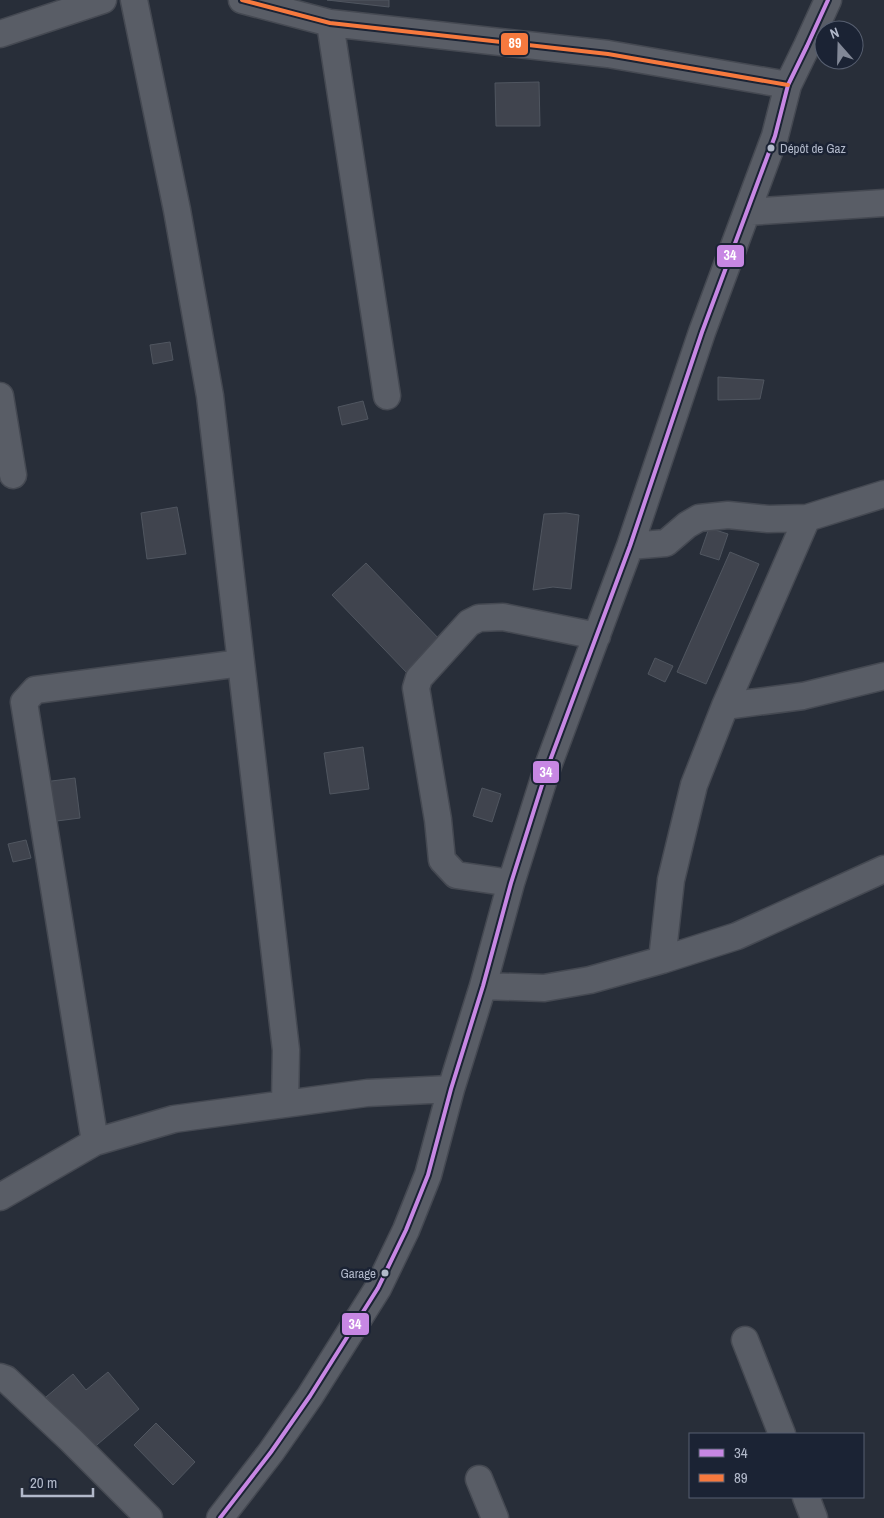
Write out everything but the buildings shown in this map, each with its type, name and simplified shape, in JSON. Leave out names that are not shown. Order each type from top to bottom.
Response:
[{"type":"street","points":[[0,34],[103,0]]},
{"type":"street","points":[[134,0],[177,210],[210,396],[286,1050],[285,1104]]},
{"type":"street","points":[[242,0],[330,23],[608,54],[788,85]]},
{"type":"street","points":[[220,1518],[271,1452],[310,1396],[378,1288],[406,1230],[428,1175],[511,883],[548,766],[630,546],[702,332],[775,136],[788,85],[828,0]]},
{"type":"street","points":[[330,23],[386,396]]},
{"type":"street","points":[[746,212],[884,203]]},
{"type":"street","points":[[0,396],[13,474]]},
{"type":"street","points":[[630,546],[666,543],[687,525],[699,518],[728,515],[768,520],[807,518],[884,494]]},
{"type":"street","points":[[662,960],[671,880],[692,794],[725,706],[807,518]]},
{"type":"street","points":[[511,883],[456,876],[442,860],[438,820],[416,688],[419,678],[469,623],[479,618],[503,618],[597,636]]},
{"type":"street","points":[[95,1142],[24,702],[35,690],[241,663]]},
{"type":"street","points":[[725,706],[803,696],[884,676]]},
{"type":"street","points":[[482,986],[544,988],[590,980],[662,960],[737,936],[884,869]]},
{"type":"street","points":[[0,1197],[95,1142],[174,1119],[368,1093],[451,1089]]},
{"type":"street","points":[[745,1340],[782,1433]]},
{"type":"street","points":[[0,1377],[6,1379],[149,1518]]},
{"type":"street","points":[[479,1479],[495,1518]]},
{"type":"street","points":[[806,1498],[814,1518]]},
{"type":"transit line","name":"89","points":[[242,0],[330,23],[608,54],[788,85]]},
{"type":"transit line","name":"34","points":[[220,1518],[271,1452],[310,1396],[378,1288],[406,1230],[428,1175],[511,883],[548,766],[630,546],[702,332],[775,136],[788,85],[828,0]]},
{"type":"place","name":"Dépôt de Gaz","points":[[771,148]]},
{"type":"place","name":"Garage","points":[[385,1273]]}]
